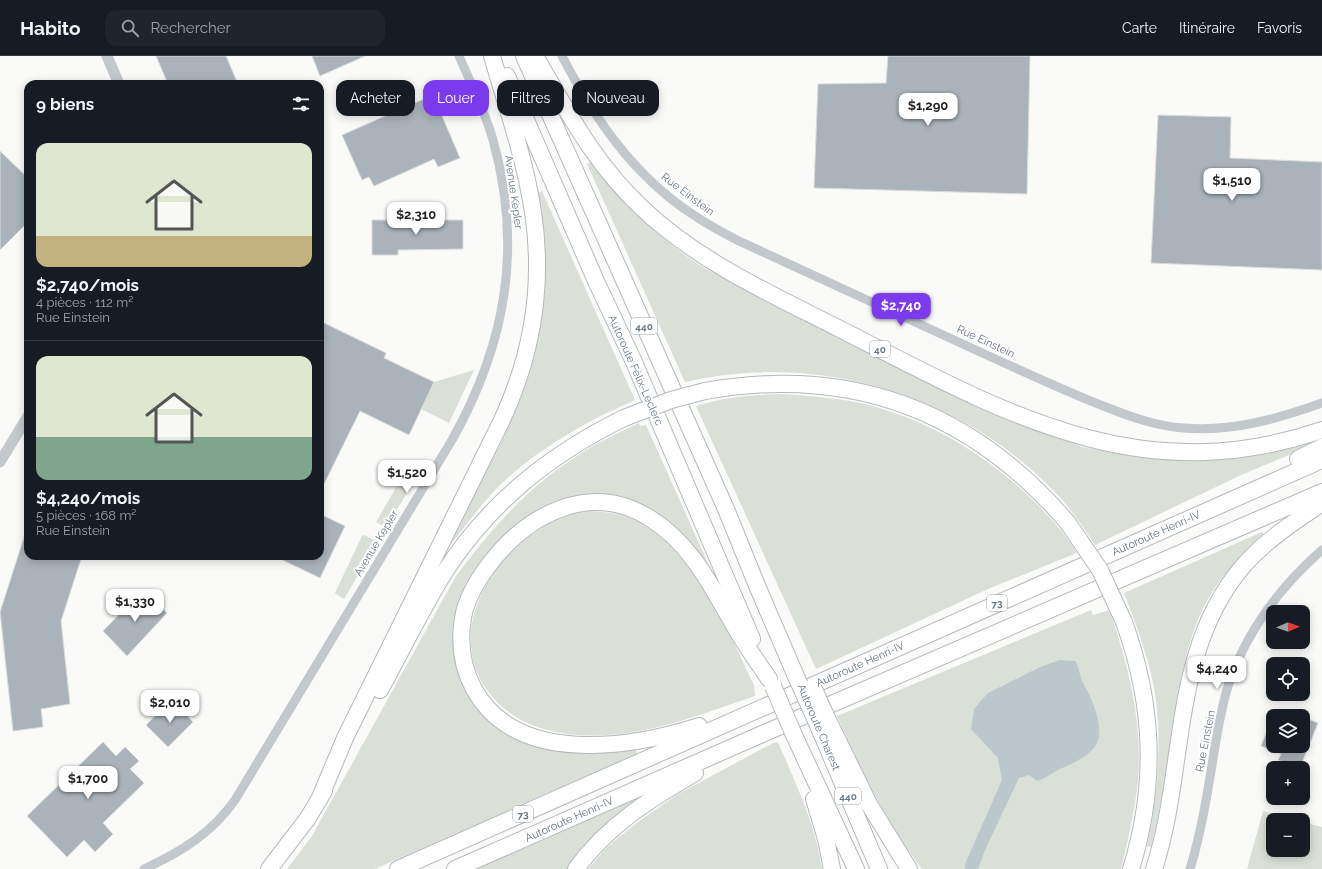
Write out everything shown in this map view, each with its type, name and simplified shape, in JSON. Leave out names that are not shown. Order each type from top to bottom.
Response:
[{"type":"highway","points":[[319,800],[345,738],[502,420],[516,388],[527,354],[534,317],[537,281],[535,229],[526,177],[492,56]]},
{"type":"highway","name":"Autoroute Félix-Leclerc","points":[[498,56],[596,281],[634,362],[771,682]]},
{"type":"highway","name":"Autoroute Charest","points":[[524,56],[726,509],[758,588],[822,720],[879,869]]},
{"type":"highway","name":"40","points":[[535,56],[578,130],[605,169],[643,210],[681,242],[708,260],[752,285],[970,395],[1012,414],[1074,435],[1110,444],[1163,451],[1216,451],[1251,448],[1322,430]]},
{"type":"highway","points":[[269,869],[290,843],[319,800],[435,589],[473,534],[503,501],[537,470],[587,438],[624,418],[671,400],[705,391],[758,384],[812,385],[852,391],[906,406],[954,427],[995,453],[1027,479],[1068,523],[1100,570],[1124,622],[1134,651],[1143,687],[1147,709],[1149,752],[1145,813],[1131,869]]},
{"type":"highway","points":[[1140,541],[1322,447]]},
{"type":"highway","name":"Autoroute Henri-IV","points":[[398,869],[1322,460]]},
{"type":"highway","name":"Autoroute Henri-IV","points":[[455,869],[760,735],[1322,492]]},
{"type":"highway","points":[[748,713],[662,737],[617,744],[588,745],[561,743],[520,731],[502,721],[487,707],[479,697],[468,677],[461,642],[463,617],[470,596],[484,572],[503,548],[525,528],[546,515],[559,509],[581,503],[603,502],[623,506],[640,513],[659,524],[689,552],[706,576],[740,636],[771,682]]},
{"type":"highway","points":[[1154,869],[1169,807],[1189,683],[1196,651],[1206,626],[1225,589],[1245,564],[1278,534],[1322,504]]},
{"type":"highway","name":"440","points":[[771,682],[856,869]]},
{"type":"highway","points":[[822,720],[869,804],[909,869]]},
{"type":"highway","points":[[576,869],[603,838],[630,814],[671,787],[760,735]]},
{"type":"highway","points":[[801,749],[826,839],[832,869]]},
{"type":"street","points":[[106,56],[117,80]]},
{"type":"street","name":"Avenue Kepler","points":[[144,869],[178,853],[200,838],[220,819],[236,800],[452,440],[484,375],[497,334],[503,304],[508,257],[507,220],[504,188],[493,139],[459,56]]},
{"type":"street","name":"Rue Einstein","points":[[562,56],[586,101],[617,144],[651,181],[692,215],[753,247],[1038,379],[1090,402],[1139,420],[1183,428],[1206,430],[1259,423],[1322,403]]},
{"type":"street","points":[[0,462],[24,423]]},
{"type":"street","name":"Rue Einstein","points":[[1190,869],[1203,816],[1219,721],[1229,682],[1252,633],[1283,588],[1322,550]]},
{"type":"shaded area","points":[[591,162],[614,190],[652,229],[680,252],[704,268],[989,411],[1082,447],[1144,458],[1203,459],[1241,457],[1282,450],[1321,439],[1322,441],[1239,476],[1095,545],[1061,498],[1017,458],[976,429],[931,406],[884,389],[835,377],[785,372],[735,374],[685,382],[587,164]]},
{"type":"shaded area","points":[[542,191],[635,400],[561,438],[527,462],[496,489],[451,544],[447,541],[475,493],[501,443],[513,417],[532,363],[541,315],[536,194]]},
{"type":"shaded area","points":[[474,370],[449,423],[421,409],[434,382]]},
{"type":"shaded area","points":[[781,394],[836,399],[869,405],[893,412],[939,432],[982,458],[1021,489],[1055,523],[1077,553],[988,589],[816,669],[696,406],[717,400],[738,397]]},
{"type":"shaded area","points":[[639,423],[640,426],[646,425],[711,570],[709,571],[686,540],[588,495],[568,498],[533,514],[464,591],[466,688],[480,711],[500,727],[520,740],[541,747],[636,749],[637,754],[375,869],[287,869],[312,836],[456,576],[482,542],[526,495],[559,468],[607,438]]},
{"type":"shaded area","points":[[411,462],[423,466],[386,528],[376,522]]},
{"type":"shaded area","points":[[590,511],[619,514],[635,520],[656,533],[675,550],[706,592],[720,616],[754,685],[755,696],[684,720],[635,732],[611,735],[561,733],[539,728],[510,713],[494,699],[487,690],[475,667],[471,644],[473,620],[480,596],[492,575],[508,555],[527,538],[547,524],[558,519]]},
{"type":"shaded area","points":[[1262,532],[1264,536],[1238,560],[1216,586],[1207,601],[1193,634],[1183,669],[1155,831],[1151,847],[1147,846],[1156,795],[1159,745],[1157,710],[1153,680],[1149,665],[1124,593]]},
{"type":"shaded area","points":[[364,535],[378,542],[344,599],[335,593],[362,536]]},
{"type":"shaded area","points":[[1091,610],[1093,615],[1109,610],[1128,672],[1136,715],[1139,759],[1137,791],[1129,836],[1121,869],[922,869],[897,833],[875,795],[837,716]]},
{"type":"shaded area","points":[[1060,660],[1075,661],[1078,666],[1082,680],[1098,718],[1099,736],[1096,744],[1088,754],[1081,759],[1041,780],[1037,781],[1029,775],[1019,778],[985,850],[978,869],[965,869],[965,864],[1002,780],[998,758],[971,729],[974,709],[988,693],[1040,667]]},
{"type":"shaded area","points":[[778,742],[810,820],[822,869],[588,869],[607,847],[638,822],[678,794],[773,743]]},
{"type":"shaded area","points":[[640,794],[643,799],[621,814],[591,839],[574,858],[567,869],[469,869]]},
{"type":"shaded area","points":[[1263,811],[1270,813],[1266,813],[1266,857],[1310,857],[1310,824],[1322,827],[1322,869],[1247,869]]},
{"type":"building","points":[[156,56],[226,56],[236,80],[166,80]]},
{"type":"building","points":[[312,56],[365,56],[320,76]]},
{"type":"building","points":[[888,56],[1030,56],[1027,194],[814,188],[818,84],[886,83]]},
{"type":"building","points":[[423,99],[423,116],[442,116],[460,158],[438,167],[434,159],[374,186],[369,177],[362,180],[342,135],[385,116],[415,116],[415,103]]},
{"type":"building","points":[[1158,115],[1231,117],[1230,158],[1322,162],[1322,270],[1151,263]]},
{"type":"building","points":[[0,151],[24,174],[24,226],[0,250]]},
{"type":"building","points":[[372,220],[463,220],[463,249],[398,250],[398,255],[372,255]]},
{"type":"building","points":[[324,323],[386,353],[384,358],[434,382],[409,435],[360,411],[324,484]]},
{"type":"building","points":[[324,516],[345,526],[320,578],[282,560],[324,560]]},
{"type":"building","points":[[24,537],[24,560],[81,560],[61,621],[70,704],[41,709],[43,727],[13,731],[0,612]]},
{"type":"building","points":[[143,590],[167,613],[127,656],[103,631]]},
{"type":"building","points":[[172,700],[193,722],[168,747],[146,725]]},
{"type":"building","points":[[1310,720],[1318,723],[1310,743]]},
{"type":"building","points":[[1266,734],[1266,748],[1261,746]]},
{"type":"building","points":[[103,742],[116,756],[125,747],[139,761],[130,769],[144,783],[103,823],[113,834],[95,852],[84,840],[67,857],[27,816]]},
{"type":"building","points":[[1278,753],[1306,753],[1303,761],[1281,761],[1278,760],[1281,754]]}]
